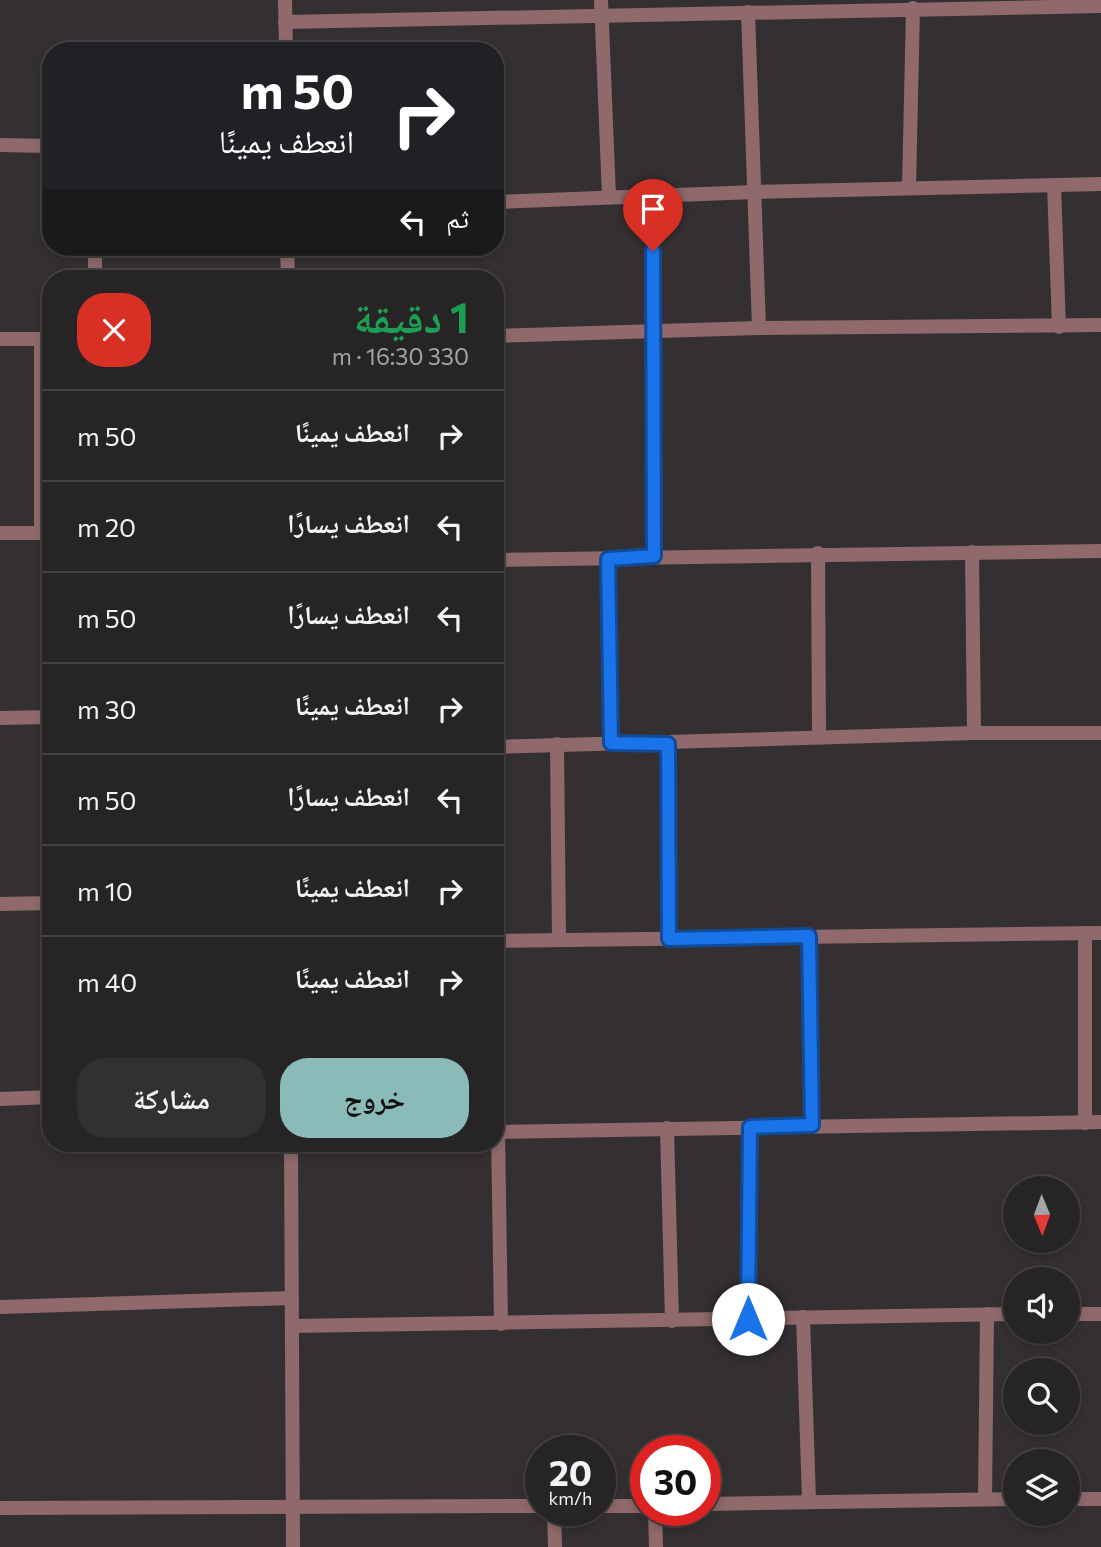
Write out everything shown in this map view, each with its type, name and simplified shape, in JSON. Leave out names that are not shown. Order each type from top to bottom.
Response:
[{"type":"street","points":[[285,0],[286,42]]},
{"type":"street","points":[[601,0],[609,197]]},
{"type":"street","points":[[285,22],[601,18],[748,12],[799,5],[913,8],[1101,6]]},
{"type":"street","points":[[909,188],[913,8]]},
{"type":"street","points":[[748,12],[759,328]]},
{"type":"street","points":[[0,145],[42,146]]},
{"type":"street","points":[[504,202],[755,192],[1101,184]]},
{"type":"street","points":[[1055,186],[1059,327]]},
{"type":"street","points":[[653,196],[654,556]]},
{"type":"street","points":[[504,336],[759,328],[1101,325]]},
{"type":"street","points":[[0,339],[42,339]]},
{"type":"street","points":[[0,533],[42,533]]},
{"type":"street","points":[[504,560],[818,553],[1101,551]]},
{"type":"street","points":[[972,552],[974,733]]},
{"type":"street","points":[[818,553],[820,737]]},
{"type":"street","points":[[608,559],[611,743]]},
{"type":"street","points":[[0,718],[42,717]]},
{"type":"street","points":[[504,747],[668,744],[974,733],[1101,733]]},
{"type":"street","points":[[557,744],[559,940]]},
{"type":"street","points":[[668,744],[669,939]]},
{"type":"street","points":[[0,904],[42,903]]},
{"type":"street","points":[[1084,933],[1085,1123]]},
{"type":"street","points":[[504,941],[1101,933]]},
{"type":"street","points":[[809,936],[812,1125]]},
{"type":"street","points":[[0,1099],[42,1097]]},
{"type":"street","points":[[504,1131],[1101,1122]]},
{"type":"street","points":[[748,1319],[750,1127]]},
{"type":"street","points":[[667,1128],[672,1321]]},
{"type":"street","points":[[291,1152],[293,1547]]},
{"type":"street","points":[[497,1152],[501,1324]]},
{"type":"street","points":[[0,1307],[292,1298]]},
{"type":"street","points":[[985,1499],[987,1314]]},
{"type":"street","points":[[292,1326],[1003,1314]]},
{"type":"street","points":[[1080,1314],[1101,1314]]},
{"type":"street","points":[[803,1317],[809,1500]]},
{"type":"street","points":[[721,1503],[1003,1499]]},
{"type":"street","points":[[1080,1499],[1101,1499]]},
{"type":"street","points":[[0,1508],[525,1506]]},
{"type":"street","points":[[554,1526],[555,1547]]},
{"type":"street","points":[[655,1526],[656,1547]]},
{"type":"route","points":[[653,251],[654,556],[608,559],[611,743],[668,744],[669,939],[809,936],[812,1125],[750,1127],[748,1319]]}]
